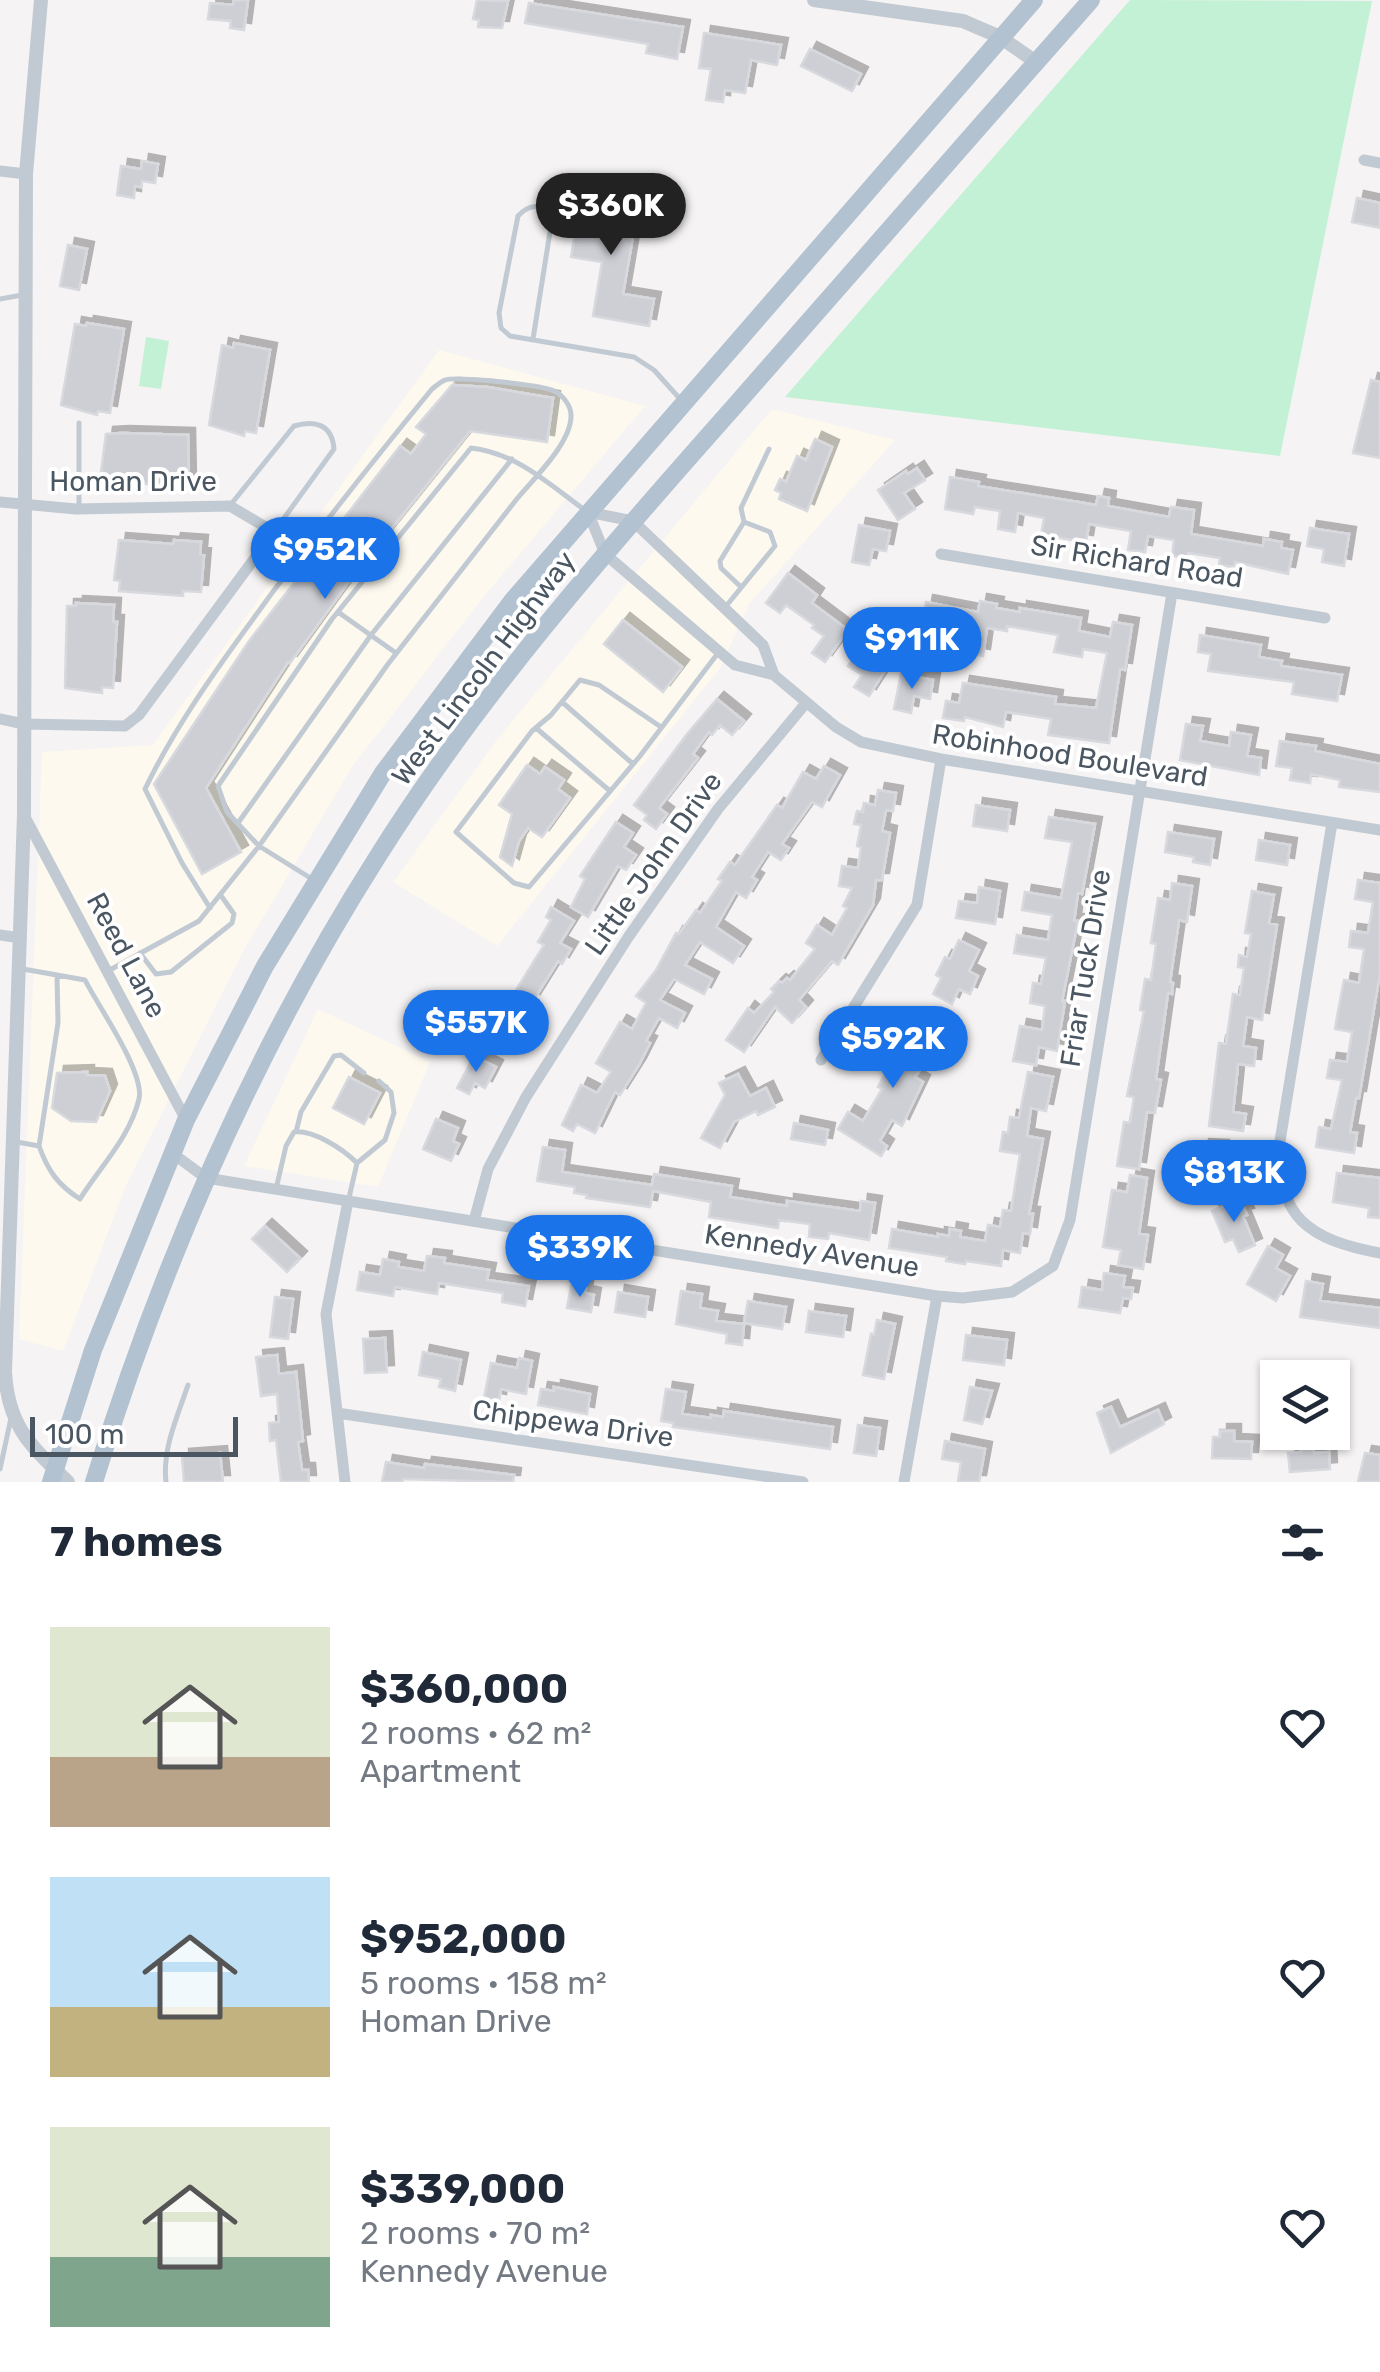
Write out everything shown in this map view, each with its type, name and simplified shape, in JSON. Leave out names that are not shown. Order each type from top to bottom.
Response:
[{"type":"main road","name":"West Lincoln Highway","points":[[58,1478],[93,1350],[186,1120],[264,966],[383,774],[442,690],[588,512],[1034,0]]},
{"type":"main road","name":"West Lincoln Highway","points":[[94,1482],[142,1333],[206,1178],[287,1012],[379,854],[460,737],[605,554],[1091,0]]},
{"type":"street","points":[[41,0],[26,174],[24,814],[20,968],[5,1140],[5,1372],[12,1415],[26,1440],[58,1478]]},
{"type":"street","points":[[814,0],[962,21],[1000,37],[1036,62]]},
{"type":"street","points":[[1364,160],[1380,163]]},
{"type":"street","points":[[0,172],[26,174]]},
{"type":"street","name":"Homan Drive","points":[[0,502],[79,509],[230,506],[274,532]]},
{"type":"street","points":[[588,512],[633,521]]},
{"type":"street","name":"Robinhood Boulevard","points":[[588,512],[605,554],[736,665],[774,675],[836,728],[861,742],[940,759],[1380,830]]},
{"type":"street","name":"Robinhood Boulevard","points":[[633,521],[764,645],[774,675]]},
{"type":"street","points":[[0,719],[24,724],[125,726],[139,715],[274,532]]},
{"type":"street","name":"Sir Richard Road","points":[[941,554],[1326,618]]},
{"type":"street","name":"Friar Tuck Drive","points":[[978,1298],[1012,1292],[1053,1266],[1070,1220],[1172,593]]},
{"type":"street","name":"Little John Drive","points":[[474,1221],[488,1169],[526,1097],[618,952],[718,809],[806,703]]},
{"type":"street","points":[[821,1060],[917,905],[940,759]]},
{"type":"street","name":"Reed Lane","points":[[24,814],[186,1120]]},
{"type":"street","points":[[1332,822],[1280,1141],[1278,1174],[1298,1217],[1317,1234],[1344,1247],[1380,1253]]},
{"type":"street","points":[[0,935],[21,938]]},
{"type":"street","name":"Kennedy Avenue","points":[[172,1153],[206,1178],[937,1296],[978,1298]]},
{"type":"street","points":[[345,1482],[326,1314],[348,1201]]},
{"type":"street","points":[[904,1482],[937,1296]]},
{"type":"street","name":"Chippewa Drive","points":[[336,1413],[803,1482]]},
{"type":"lane","points":[[534,339],[553,212],[537,206],[526,208],[518,216],[499,313],[502,328],[510,336],[634,357],[654,370],[683,402]]},
{"type":"lane","points":[[0,299],[25,295]]},
{"type":"lane","points":[[108,971],[199,921],[221,896],[396,653],[556,452],[572,413],[554,390],[470,378],[446,380],[432,389],[317,530],[219,666],[161,756],[145,789],[182,863],[210,908]]},
{"type":"lane","points":[[230,506],[294,426],[316,422],[331,435],[334,449],[274,532]]},
{"type":"lane","points":[[79,423],[79,509]]},
{"type":"lane","points":[[314,880],[259,846],[227,812],[218,786],[338,612],[471,448],[494,450],[512,459],[588,512]]},
{"type":"lane","points":[[742,587],[721,568],[720,561],[744,522],[740,508],[769,449]]},
{"type":"lane","points":[[238,824],[371,635],[512,459]]},
{"type":"lane","points":[[725,608],[774,546],[770,532],[744,522]]},
{"type":"lane","points":[[338,612],[396,653]]},
{"type":"lane","points":[[661,728],[599,685],[580,680],[535,728],[456,832],[514,884],[529,887],[633,764],[661,728],[719,650]]},
{"type":"lane","points":[[562,702],[633,764]]},
{"type":"lane","points":[[535,728],[610,791]]},
{"type":"lane","points":[[140,953],[156,974],[171,972],[232,922],[234,914],[221,896]]},
{"type":"lane","points":[[20,968],[85,980],[136,1074],[140,1096],[111,1156],[80,1199],[60,1186],[39,1146],[58,1023],[57,976]]},
{"type":"lane","points":[[276,1189],[286,1146],[334,1056],[341,1056],[364,1072]]},
{"type":"lane","points":[[348,1201],[357,1163],[385,1140],[394,1113],[391,1092],[378,1081]]},
{"type":"lane","points":[[296,1132],[311,1134],[357,1163]]},
{"type":"lane","points":[[5,1140],[39,1146]]},
{"type":"lane","points":[[166,1482],[168,1446],[188,1385]]},
{"type":"lane","points":[[0,1468],[12,1415]]},
{"type":"shaded area","points":[[439,350],[645,406],[481,600],[352,767],[244,950],[126,1185],[63,1351],[19,1339],[42,752],[153,745]]},
{"type":"shaded area","points":[[772,409],[895,440],[749,604],[720,668],[497,946],[393,882],[499,737]]},
{"type":"shaded area","points":[[318,1009],[430,1062],[378,1187],[244,1166]]},
{"type":"green space","points":[[1130,0],[1372,1],[1280,456],[785,397]]},
{"type":"green space","points":[[146,337],[169,341],[161,389],[139,386]]},
{"type":"building","points":[[234,0],[248,0],[244,30],[230,28],[231,21],[208,19],[210,3],[233,5]]},
{"type":"building","points":[[477,0],[508,1],[502,28],[478,27],[479,20],[473,19]]},
{"type":"building","points":[[529,3],[683,27],[677,59],[646,53],[648,44],[525,23]]},
{"type":"building","points":[[704,33],[781,45],[777,65],[751,60],[745,93],[725,90],[723,102],[706,100],[711,69],[699,68]]},
{"type":"building","points":[[810,49],[861,74],[852,91],[801,66]]},
{"type":"building","points":[[142,161],[158,164],[155,183],[142,181],[141,187],[135,186],[134,198],[117,195],[121,166],[141,169]]},
{"type":"building","points":[[581,197],[638,207],[623,294],[654,299],[649,326],[593,316],[602,262],[571,257]]},
{"type":"building","points":[[1357,198],[1380,203],[1380,228],[1352,222]]},
{"type":"building","points":[[68,245],[87,249],[79,290],[60,286]]},
{"type":"building","points":[[75,324],[124,329],[110,413],[98,411],[97,415],[61,405]]},
{"type":"building","points":[[234,343],[270,350],[256,433],[245,431],[244,436],[209,425],[222,345],[233,348]]},
{"type":"building","points":[[1371,380],[1380,382],[1380,458],[1353,453]]},
{"type":"building","points":[[452,385],[553,398],[547,442],[470,431],[377,543],[288,662],[206,788],[241,852],[202,874],[154,784],[249,641],[400,446],[411,454],[426,434],[416,427]]},
{"type":"building","points":[[106,434],[188,435],[189,484],[106,484],[106,473],[101,472]]},
{"type":"building","points":[[815,439],[832,447],[807,511],[779,499],[781,493],[775,490],[780,479],[786,482],[797,456],[806,460]]},
{"type":"building","points":[[917,468],[925,480],[904,493],[915,509],[898,520],[878,490]]},
{"type":"building","points":[[950,477],[979,482],[978,486],[1096,505],[1098,496],[1109,498],[1108,506],[1169,517],[1171,507],[1194,510],[1191,534],[1263,546],[1264,539],[1282,542],[1281,548],[1293,550],[1288,574],[1235,562],[1234,567],[1219,565],[1220,558],[1188,553],[1187,558],[1172,556],[1174,540],[1148,536],[1145,552],[1128,550],[1131,531],[1089,524],[1086,542],[1041,535],[1044,518],[1018,513],[1015,532],[998,529],[1000,511],[975,507],[973,514],[945,509]]},
{"type":"building","points":[[859,525],[890,531],[886,551],[873,549],[869,565],[852,562]]},
{"type":"building","points":[[1310,528],[1349,534],[1344,566],[1322,562],[1324,549],[1307,546]]},
{"type":"building","points":[[119,540],[201,542],[201,592],[183,591],[183,596],[119,591],[120,581],[114,580]]},
{"type":"building","points":[[788,573],[817,595],[812,603],[848,630],[825,662],[812,653],[824,636],[812,628],[814,625],[786,605],[780,613],[766,603]]},
{"type":"building","points":[[980,601],[997,604],[996,608],[1081,618],[1079,631],[1110,637],[1113,622],[1132,625],[1125,670],[1120,669],[1109,743],[1048,735],[1051,719],[1006,712],[1003,727],[965,717],[964,721],[943,718],[946,701],[959,703],[963,683],[1056,697],[1055,704],[1096,708],[1107,653],[1083,649],[1082,657],[1054,652],[1058,635],[1007,626],[1007,631],[987,628],[983,656],[965,653],[969,632],[922,624],[926,602],[978,612]]},
{"type":"building","points":[[114,605],[113,622],[117,622],[113,688],[102,687],[102,693],[65,688],[67,606]]},
{"type":"building","points":[[623,620],[682,667],[663,692],[604,644]]},
{"type":"building","points":[[1200,635],[1261,645],[1259,657],[1282,661],[1281,666],[1342,675],[1337,701],[1292,694],[1294,682],[1208,671],[1211,654],[1198,652]]},
{"type":"building","points":[[859,648],[888,666],[869,696],[854,687],[862,675],[848,666]]},
{"type":"building","points":[[901,674],[933,680],[930,699],[914,696],[911,713],[894,709]]},
{"type":"building","points":[[717,699],[744,721],[732,735],[720,725],[712,735],[709,732],[693,754],[698,758],[659,808],[667,814],[656,829],[634,805]]},
{"type":"building","points":[[1186,724],[1203,726],[1200,741],[1229,746],[1231,732],[1251,735],[1247,756],[1261,758],[1259,775],[1180,760]]},
{"type":"building","points":[[1280,741],[1316,746],[1315,751],[1380,764],[1380,792],[1339,787],[1340,780],[1311,774],[1310,783],[1290,780],[1292,768],[1276,766]]},
{"type":"building","points":[[527,765],[540,774],[545,767],[564,780],[558,789],[570,798],[542,837],[528,828],[519,841],[512,866],[500,857],[512,814],[499,805]]},
{"type":"building","points":[[824,766],[840,775],[822,807],[812,802],[782,844],[789,848],[781,860],[768,852],[752,877],[757,880],[746,898],[736,892],[716,927],[744,946],[733,963],[700,942],[685,965],[712,979],[704,994],[674,979],[660,1000],[685,1013],[677,1028],[659,1018],[639,1065],[620,1095],[615,1092],[595,1133],[577,1124],[573,1131],[562,1125],[581,1085],[597,1093],[611,1072],[596,1063],[620,1022],[632,1029],[646,1003],[636,996],[676,933],[696,910],[700,913],[730,862],[735,865],[777,805],[782,808],[803,772],[816,779]]},
{"type":"building","points":[[878,790],[896,793],[893,811],[886,810],[882,831],[890,833],[882,880],[876,880],[873,905],[838,965],[832,961],[799,1000],[806,1007],[792,1023],[775,1007],[744,1052],[726,1040],[748,1008],[754,1013],[779,981],[790,980],[815,949],[806,943],[817,925],[832,935],[847,908],[843,906],[852,888],[839,886],[842,866],[858,868],[861,825],[854,824],[857,811],[863,812],[864,803],[875,805]]},
{"type":"building","points":[[976,805],[1010,810],[1007,831],[973,826]]},
{"type":"building","points":[[1049,817],[1095,824],[1082,894],[1078,893],[1074,921],[1078,921],[1062,1001],[1057,1051],[1039,1047],[1036,1065],[1013,1061],[1020,1026],[1042,1030],[1045,1006],[1030,1003],[1033,983],[1041,984],[1046,958],[1014,953],[1017,935],[1048,940],[1052,915],[1022,910],[1025,892],[1061,898],[1072,842],[1045,838]]},
{"type":"building","points":[[616,822],[633,833],[624,847],[636,855],[626,870],[618,866],[588,917],[571,907],[585,879],[580,876]]},
{"type":"building","points":[[1168,832],[1214,839],[1210,865],[1193,862],[1194,857],[1165,852]]},
{"type":"building","points":[[1259,840],[1290,845],[1287,865],[1256,860]]},
{"type":"building","points":[[1358,880],[1380,883],[1380,973],[1350,1132],[1357,1133],[1354,1153],[1316,1147],[1319,1127],[1331,1129],[1342,1080],[1327,1078],[1330,1060],[1347,1062],[1352,1032],[1335,1029],[1344,980],[1359,983],[1364,949],[1349,947],[1351,931],[1368,933],[1373,902],[1355,899]]},
{"type":"building","points":[[1172,883],[1192,886],[1187,922],[1179,920],[1170,982],[1172,994],[1168,993],[1156,1079],[1161,1080],[1155,1113],[1147,1112],[1139,1169],[1117,1166],[1124,1122],[1130,1123],[1134,1097],[1127,1096],[1144,1011],[1140,1010],[1145,979],[1151,980],[1156,944],[1151,943],[1158,898],[1170,900]]},
{"type":"building","points":[[979,887],[1000,891],[995,924],[956,918],[959,901],[977,903]]},
{"type":"building","points":[[1252,891],[1274,895],[1269,923],[1277,925],[1262,1020],[1247,1017],[1243,1046],[1256,1048],[1254,1066],[1238,1064],[1233,1112],[1246,1114],[1243,1131],[1209,1126],[1219,1043],[1226,1044],[1233,994],[1240,995],[1244,968],[1238,967],[1239,955],[1247,957],[1251,934],[1245,933]]},
{"type":"building","points":[[551,907],[574,921],[560,943],[571,949],[562,964],[558,961],[533,1001],[516,990],[544,945],[538,942],[551,920],[546,917]]},
{"type":"building","points":[[959,940],[979,950],[969,971],[978,976],[970,994],[959,989],[952,1004],[933,994],[941,978],[936,975]]},
{"type":"building","points":[[495,1003],[513,1014],[505,1028],[518,1035],[508,1052],[477,1033]]},
{"type":"building","points":[[906,1016],[927,1030],[924,1035],[938,1044],[915,1077],[923,1082],[902,1126],[892,1120],[880,1141],[887,1146],[881,1156],[838,1129],[848,1112],[863,1121],[882,1089],[878,1087],[889,1066],[900,1072],[914,1049],[893,1035]]},
{"type":"building","points":[[474,1056],[496,1067],[485,1088],[475,1083],[469,1094],[457,1088]]},
{"type":"building","points":[[1028,1072],[1053,1077],[1046,1111],[1031,1108],[1027,1136],[1043,1139],[1029,1214],[1033,1214],[1030,1234],[1023,1233],[1020,1253],[1003,1250],[1001,1266],[946,1261],[947,1257],[889,1248],[892,1229],[938,1237],[949,1236],[950,1229],[961,1231],[960,1237],[985,1241],[988,1225],[1000,1227],[1003,1210],[1011,1211],[1020,1154],[1000,1151],[1003,1132],[1008,1133],[1010,1117],[1019,1118]]},
{"type":"building","points":[[57,1073],[105,1076],[110,1091],[96,1122],[71,1121],[52,1108]]},
{"type":"building","points":[[738,1074],[750,1096],[766,1088],[775,1107],[734,1122],[720,1148],[701,1138],[725,1095],[719,1083]]},
{"type":"building","points":[[349,1077],[380,1093],[364,1124],[333,1108]]},
{"type":"building","points":[[436,1119],[458,1128],[453,1141],[459,1144],[451,1161],[423,1149]]},
{"type":"building","points":[[794,1123],[828,1130],[825,1145],[791,1139]]},
{"type":"building","points":[[1202,1146],[1222,1147],[1221,1168],[1238,1168],[1237,1185],[1201,1184]]},
{"type":"building","points":[[543,1147],[565,1150],[562,1172],[652,1185],[654,1174],[732,1186],[730,1197],[787,1206],[787,1201],[860,1211],[861,1201],[875,1203],[869,1240],[829,1233],[828,1239],[809,1237],[810,1224],[779,1220],[778,1228],[709,1217],[711,1202],[653,1191],[650,1207],[586,1198],[587,1195],[574,1193],[575,1187],[537,1181]]},
{"type":"building","points":[[1337,1173],[1380,1178],[1380,1218],[1368,1217],[1369,1208],[1333,1202]]},
{"type":"building","points":[[1130,1175],[1147,1178],[1139,1234],[1148,1235],[1143,1269],[1118,1265],[1121,1250],[1103,1247],[1112,1190],[1127,1192]]},
{"type":"building","points":[[1240,1199],[1255,1245],[1239,1252],[1233,1239],[1225,1242],[1212,1211]]},
{"type":"building","points":[[265,1226],[300,1258],[287,1272],[252,1239]]},
{"type":"building","points":[[1268,1246],[1283,1255],[1276,1268],[1290,1276],[1276,1301],[1247,1284]]},
{"type":"building","points":[[427,1256],[445,1258],[444,1263],[489,1270],[487,1280],[529,1286],[525,1306],[502,1302],[503,1293],[439,1283],[437,1294],[395,1287],[393,1296],[357,1290],[360,1272],[380,1275],[383,1259],[399,1262],[398,1267],[424,1271]]},
{"type":"building","points":[[1104,1273],[1125,1276],[1123,1287],[1133,1288],[1131,1299],[1123,1298],[1120,1313],[1079,1307],[1082,1287],[1102,1290]]},
{"type":"building","points":[[1306,1281],[1323,1284],[1320,1301],[1380,1308],[1380,1328],[1300,1317]]},
{"type":"building","points":[[571,1286],[586,1288],[585,1293],[594,1295],[591,1312],[567,1308]]},
{"type":"building","points":[[681,1291],[702,1294],[700,1308],[718,1311],[716,1321],[744,1324],[742,1345],[726,1343],[727,1334],[676,1324]]},
{"type":"building","points":[[618,1292],[648,1297],[645,1317],[615,1312]]},
{"type":"building","points":[[275,1297],[293,1299],[288,1339],[270,1337]]},
{"type":"building","points":[[748,1301],[786,1307],[782,1329],[744,1323]]},
{"type":"building","points":[[809,1311],[846,1316],[843,1337],[806,1332]]},
{"type":"building","points":[[877,1320],[895,1324],[884,1379],[863,1375]]},
{"type":"building","points":[[966,1335],[1007,1340],[1004,1365],[963,1360]]},
{"type":"building","points":[[385,1338],[387,1372],[365,1373],[363,1339]]},
{"type":"building","points":[[423,1352],[461,1360],[455,1391],[439,1387],[441,1379],[419,1375]]},
{"type":"building","points":[[277,1355],[279,1374],[296,1372],[303,1441],[298,1442],[302,1470],[308,1470],[309,1482],[281,1482],[276,1440],[270,1441],[269,1423],[279,1422],[277,1394],[261,1396],[256,1357]]},
{"type":"building","points":[[519,1358],[532,1361],[526,1394],[501,1389],[499,1401],[484,1398],[491,1363],[517,1368]]},
{"type":"building","points":[[554,1387],[590,1394],[587,1414],[538,1405],[541,1389],[554,1391]]},
{"type":"building","points":[[970,1387],[992,1391],[982,1424],[964,1420]]},
{"type":"building","points":[[666,1389],[686,1392],[682,1414],[711,1418],[723,1417],[724,1411],[833,1427],[830,1449],[673,1427],[673,1423],[661,1421]]},
{"type":"building","points":[[1111,1407],[1120,1427],[1158,1410],[1164,1424],[1111,1453],[1097,1413]]},
{"type":"building","points":[[858,1425],[880,1428],[876,1456],[854,1453]]},
{"type":"building","points":[[1220,1431],[1234,1431],[1234,1441],[1252,1442],[1251,1459],[1212,1458],[1213,1437],[1220,1437]]},
{"type":"building","points":[[945,1441],[985,1449],[979,1482],[958,1482],[961,1462],[942,1459]]},
{"type":"building","points":[[1329,1452],[1330,1469],[1290,1472],[1288,1453]]},
{"type":"building","points":[[220,1453],[223,1482],[184,1482],[182,1456]]},
{"type":"building","points":[[1365,1453],[1380,1455],[1380,1482],[1358,1482]]},
{"type":"building","points":[[386,1462],[514,1475],[513,1482],[382,1482]]}]
